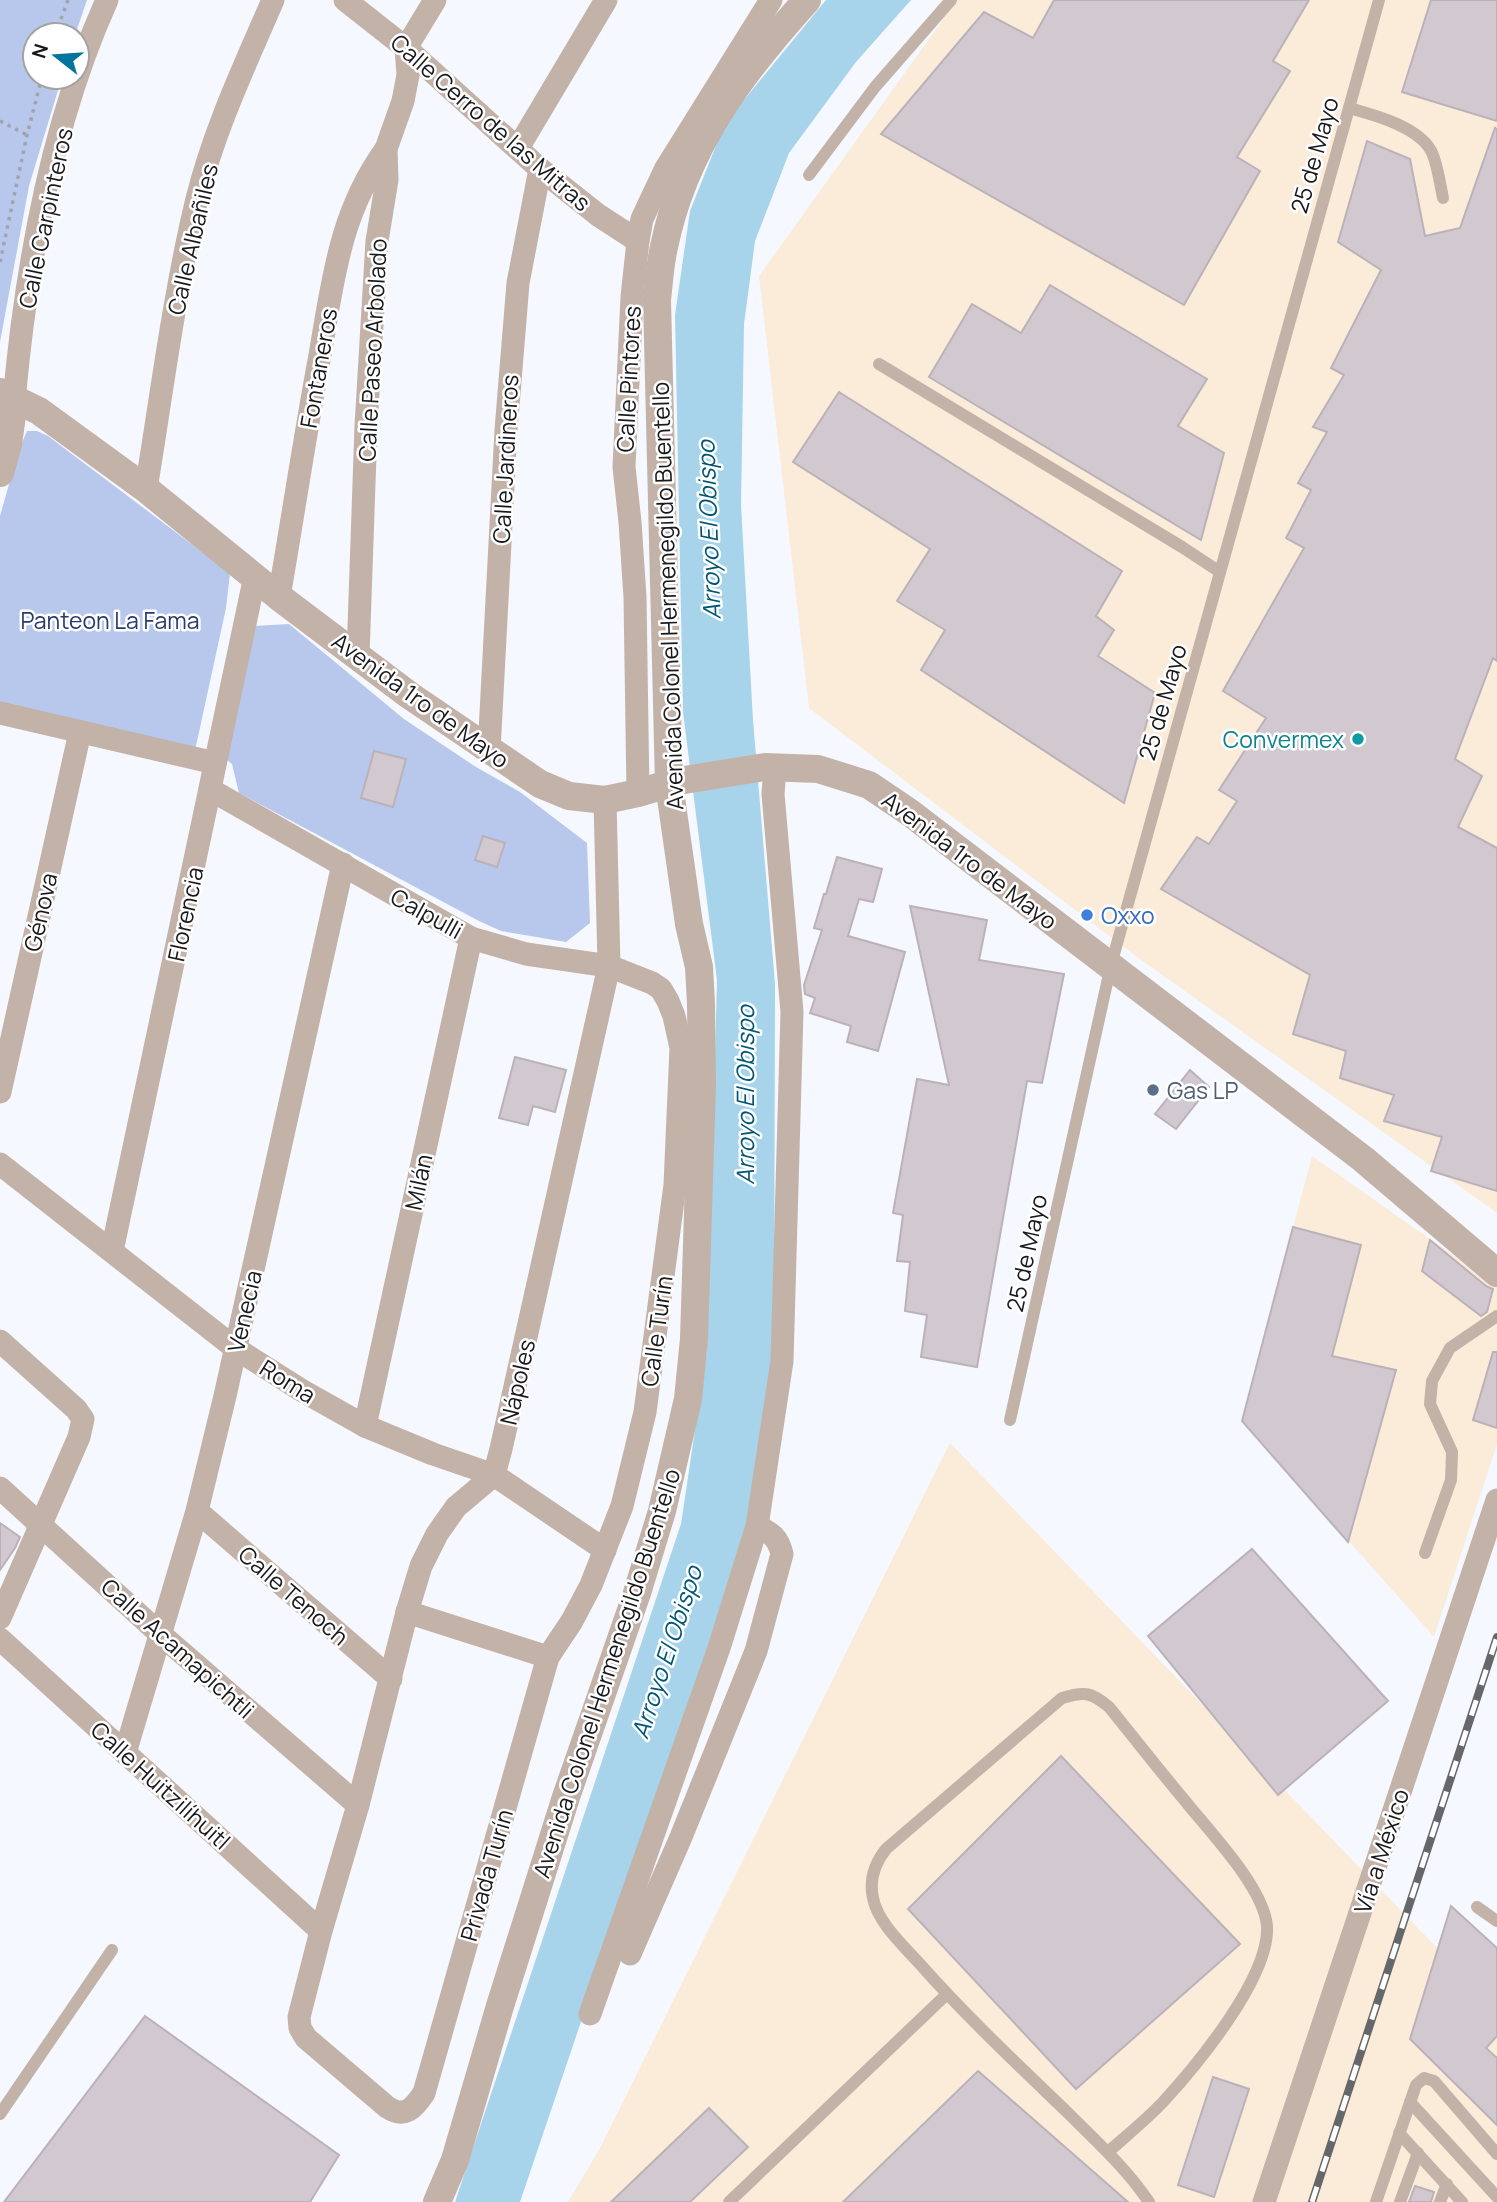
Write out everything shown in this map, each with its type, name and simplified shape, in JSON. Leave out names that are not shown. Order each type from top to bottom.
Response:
[{"type":"street","name":"Calle Carpinteros","points":[[7,396],[51,163],[79,71],[107,0]]},
{"type":"street","name":"Calle Albañiles","points":[[146,489],[182,271],[198,198],[221,121],[273,0]]},
{"type":"street","name":"Calle Cerro de las Mitras","points":[[345,0],[406,48],[540,169],[598,215],[638,242]]},
{"type":"street","points":[[406,48],[435,0]]},
{"type":"street","points":[[518,148],[606,0]]},
{"type":"street","name":"Calle Pintores","points":[[638,793],[635,597],[624,467],[632,296],[638,242],[642,219],[666,168],[771,0]]},
{"type":"street","name":"Avenida Colonel Hermenegildo Buentello","points":[[437,2202],[455,2160],[558,1823],[663,1511],[688,1399],[695,1312],[702,1085],[701,1004],[699,967],[690,924],[674,783],[657,300],[663,247],[678,195],[712,120],[738,82],[807,0]]},
{"type":"street","name":"Calle Paseo Arbolado","points":[[358,656],[366,426],[377,241],[387,180],[386,149],[403,101],[408,75],[406,48]]},
{"type":"street","name":"Fontaneros","points":[[279,597],[339,250],[357,196],[369,172],[386,149]]},
{"type":"street","name":"Calle Jardineros","points":[[489,751],[506,430],[517,283],[540,169]]},
{"type":"street","points":[[0,473],[8,444],[7,396]]},
{"type":"street","name":"Avenida 1ro de Mayo","points":[[7,396],[40,411],[146,489],[279,597],[409,695],[540,784],[569,796],[605,800],[674,783],[770,767],[818,769],[869,785],[909,811],[1363,1159],[1497,1273]]},
{"type":"street","name":"Florencia","points":[[112,1251],[255,576]]},
{"type":"street","points":[[0,713],[215,763]]},
{"type":"street","name":"Génova","points":[[0,1092],[80,733]]},
{"type":"street","points":[[590,2014],[719,1648],[757,1526],[782,1361],[792,1013],[770,767]]},
{"type":"street","name":"Calpulli","points":[[211,790],[471,938],[526,954],[609,965],[642,978],[660,989]]},
{"type":"street","name":"Nápoles","points":[[494,1475],[516,1388],[609,965],[605,800]]},
{"type":"street","name":"Venecia","points":[[125,1753],[197,1511],[343,864]]},
{"type":"street","name":"Milán","points":[[365,1426],[471,938]]},
{"type":"street","name":"Calle Turín","points":[[548,1657],[572,1621],[605,1550],[622,1506],[645,1412],[675,1185],[681,1048],[674,1016],[660,989]]},
{"type":"street","name":"Roma","points":[[0,1164],[235,1348],[365,1426],[494,1475],[605,1550]]},
{"type":"street","points":[[0,1340],[76,1409],[83,1419],[79,1437],[0,1618]]},
{"type":"street","points":[[321,1931],[358,1805],[421,1566],[437,1534],[456,1507],[494,1475]]},
{"type":"street","name":"Calle Acamapichtli","points":[[0,1488],[159,1633],[358,1805]]},
{"type":"street","name":"Vía a México","points":[[1264,2202],[1497,1500]]},
{"type":"street","name":"Calle Tenoch","points":[[197,1511],[391,1679]]},
{"type":"street","points":[[630,1954],[681,1837],[756,1651],[782,1554],[779,1542],[773,1534],[757,1526]]},
{"type":"street","points":[[407,1612],[548,1657]]},
{"type":"street","name":"Calle Huitzilíhuitl","points":[[0,1639],[321,1931]]},
{"type":"street","name":"Privada Turín","points":[[321,1931],[299,2023],[306,2038],[394,2111],[410,2111],[424,2094],[548,1657]]},
{"type":"lane","points":[[809,175],[875,87],[951,0]]},
{"type":"lane","name":"25 de Mayo","points":[[1010,1420],[1111,965],[1379,0]]},
{"type":"lane","points":[[1349,108],[1414,132],[1432,152],[1443,198]]},
{"type":"lane","points":[[879,364],[1220,572]]},
{"type":"lane","points":[[1425,1553],[1451,1480],[1452,1452],[1430,1404],[1432,1381],[1450,1348],[1497,1316]]},
{"type":"lane","points":[[1108,2152],[1161,2104],[1197,2062],[1230,2016],[1252,1981],[1263,1954],[1267,1926],[1260,1901],[1238,1867],[1109,1707],[1097,1697],[1086,1693],[1062,1698],[886,1849],[877,1860],[872,1880],[873,1900],[898,1939],[947,1994],[1108,2152],[1149,2202]]},
{"type":"lane","points":[[1477,1907],[1497,1921]]},
{"type":"lane","points":[[0,2114],[112,1950]]},
{"type":"lane","points":[[729,2202],[947,1994]]},
{"type":"lane","points":[[1376,2202],[1410,2102],[1419,2081],[1424,2078],[1434,2081],[1497,2154]]},
{"type":"lane","points":[[1410,2102],[1497,2197]]},
{"type":"lane","points":[[1399,2133],[1462,2202]]},
{"type":"lane","points":[[1400,2202],[1418,2153]]},
{"type":"lane","points":[[1440,2202],[1447,2184]]},
{"type":"path","points":[[60,21],[68,0]]},
{"type":"path","points":[[0,262],[38,91]]},
{"type":"path","points":[[0,121],[27,135]]},
{"type":"shaded area","points":[[957,0],[1497,0],[1497,1213],[1137,957],[809,708],[759,276]]},
{"type":"shaded area","points":[[1312,1156],[1497,1286],[1497,1444],[1434,1637],[1242,1421]]},
{"type":"shaded area","points":[[950,1443],[1497,2010],[1497,2202],[568,2202],[600,2148]]},
{"type":"green space","points":[[0,0],[87,0],[80,21],[21,21],[21,91],[58,91],[29,186],[0,342]]},
{"type":"green space","name":"Panteon La Fama","points":[[27,431],[37,431],[48,436],[230,573],[226,608],[194,755],[0,706],[0,516],[18,452]]},
{"type":"green space","points":[[289,624],[404,719],[476,767],[520,792],[587,843],[590,923],[566,942],[501,931],[239,793],[232,764],[226,759],[254,626]]},
{"type":"water","name":"Arroyo El Obispo","points":[[826,0],[911,0],[856,62],[789,153],[755,241],[744,324],[741,505],[753,720],[775,984],[774,1357],[743,1543],[520,2202],[455,2202],[681,1524],[707,1350],[717,980],[683,712],[675,315],[690,211],[725,123]]},
{"type":"building","points":[[1054,0],[1309,0],[1273,61],[1290,71],[1237,157],[1260,171],[1184,305],[881,134],[984,12],[1033,38]]},
{"type":"building","points":[[1431,0],[1497,0],[1497,121],[1402,92]]},
{"type":"building","points":[[1495,128],[1497,661],[1493,658],[1455,759],[1482,776],[1458,827],[1497,848],[1497,1191],[1431,1171],[1442,1137],[1384,1121],[1394,1095],[1340,1078],[1346,1051],[1293,1034],[1310,975],[1161,889],[1197,837],[1209,844],[1237,801],[1219,790],[1266,718],[1223,691],[1304,548],[1286,538],[1311,490],[1298,483],[1327,432],[1313,427],[1344,375],[1331,368],[1381,270],[1338,242],[1367,141],[1410,159],[1425,236],[1460,228]]},
{"type":"building","points":[[1050,285],[1207,379],[1178,426],[1224,453],[1201,540],[929,377],[972,304],[1021,333]]},
{"type":"building","points":[[839,392],[1122,571],[1096,616],[1114,630],[1098,656],[1155,693],[1124,803],[921,670],[945,630],[897,601],[930,549],[793,462]]},
{"type":"building","points":[[374,751],[406,759],[393,807],[361,798]]},
{"type":"building","points":[[483,836],[505,843],[497,867],[475,860]]},
{"type":"building","points":[[837,857],[882,869],[873,902],[859,899],[848,936],[905,952],[878,1051],[847,1042],[851,1026],[810,1013],[815,998],[805,994],[804,985],[822,930],[814,928]]},
{"type":"building","points":[[910,906],[987,920],[979,960],[1064,974],[1042,1083],[1027,1081],[977,1367],[921,1357],[927,1315],[905,1311],[910,1262],[897,1261],[903,1215],[893,1213],[917,1079],[949,1085]]},
{"type":"building","points":[[515,1057],[566,1070],[555,1112],[533,1106],[528,1125],[499,1118]]},
{"type":"building","points":[[1190,1070],[1209,1087],[1176,1129],[1155,1114]]},
{"type":"building","points":[[1293,1227],[1361,1245],[1332,1356],[1396,1370],[1348,1542],[1242,1421]]},
{"type":"building","points":[[1430,1240],[1493,1289],[1487,1312],[1481,1316],[1422,1271]]},
{"type":"building","points":[[1493,1352],[1497,1352],[1497,1428],[1473,1420]]},
{"type":"building","points":[[0,1523],[20,1537],[0,1570]]},
{"type":"building","points":[[1252,1549],[1388,1701],[1278,1795],[1148,1636]]},
{"type":"building","points":[[1061,1756],[1240,1944],[1076,2089],[908,1909]]},
{"type":"building","points":[[1451,1906],[1497,1948],[1497,2036],[1486,2048],[1497,2058],[1497,2125],[1410,2039]]},
{"type":"building","points":[[145,2016],[339,2155],[310,2202],[4,2202]]},
{"type":"building","points":[[978,2071],[1128,2202],[843,2202]]},
{"type":"building","points":[[1213,2077],[1249,2089],[1214,2197],[1178,2185]]},
{"type":"building","points":[[709,2108],[748,2147],[690,2202],[611,2202]]},
{"type":"building","points":[[1415,2186],[1434,2192],[1431,2202],[1409,2202]]},
{"type":"railway","points":[[1312,2202],[1497,1637]]},
{"type":"place","name":"Convermex","points":[[1358,739]]},
{"type":"place","name":"Oxxo","points":[[1087,915]]},
{"type":"place","name":"Gas LP","points":[[1153,1090]]}]
